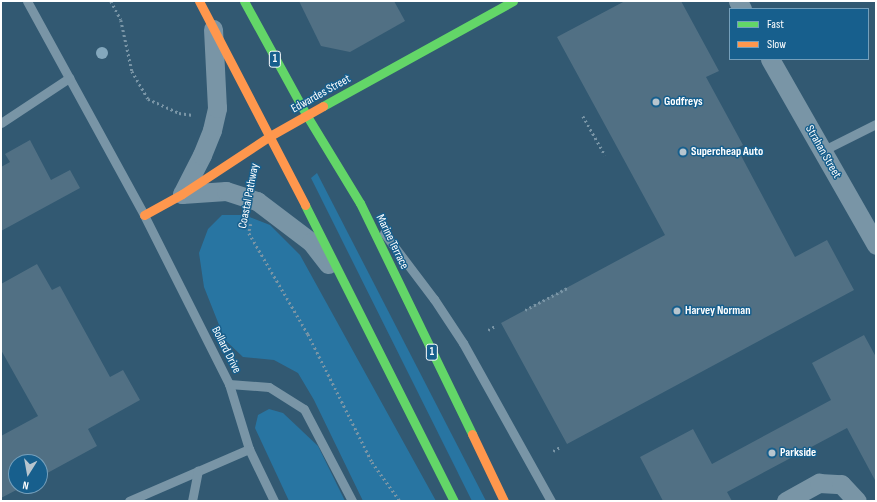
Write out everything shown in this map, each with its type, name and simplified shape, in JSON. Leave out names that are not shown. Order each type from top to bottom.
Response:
[{"type":"main road","points":[[198,1],[270,136],[454,501]]},
{"type":"main road","name":"Marine Terrace","points":[[244,1],[307,116],[360,203],[504,501]]},
{"type":"main road","name":"Edwardes Street","points":[[144,215],[182,194],[270,136],[513,1]]},
{"type":"street","points":[[182,194],[202,154],[217,108],[213,28]]},
{"type":"street","name":"Strahan Street","points":[[771,60],[876,245]]},
{"type":"street","points":[[182,194],[226,191],[257,201],[310,242],[347,289]]},
{"type":"street","points":[[786,501],[819,483],[841,484],[857,501]]},
{"type":"lane","name":"Bollard Drive","points":[[27,1],[144,215],[229,384],[249,449],[274,501]]},
{"type":"lane","points":[[1,124],[69,78]]},
{"type":"lane","points":[[822,151],[876,124]]},
{"type":"lane","points":[[360,203],[409,265],[463,343],[552,501]]},
{"type":"lane","points":[[229,384],[269,386],[304,409],[352,501]]},
{"type":"lane","points":[[129,501],[249,449]]},
{"type":"lane","points":[[192,501],[198,471]]},
{"type":"path","points":[[111,1],[121,20],[132,71],[148,99],[179,113],[215,118]]},
{"type":"path","points":[[583,116],[605,155]]},
{"type":"path","name":"Coastal Pathway","points":[[257,201],[249,233],[308,334],[372,462],[400,501]]},
{"type":"path","points":[[525,310],[569,287]]},
{"type":"path","points":[[488,330],[495,326]]},
{"type":"path","points":[[553,451],[560,447]]},
{"type":"shaded area","points":[[317,173],[486,501],[472,501],[311,178]]},
{"type":"shaded area","points":[[222,215],[244,215],[270,225],[300,255],[436,501],[363,501],[314,400],[298,373],[274,360],[243,357],[225,340],[204,287],[199,253],[208,229]]},
{"type":"shaded area","points":[[269,409],[283,413],[318,446],[345,501],[289,501],[255,428],[258,415]]},
{"type":"building","points":[[299,1],[394,1],[405,21],[350,52],[321,46]]},
{"type":"building","points":[[625,1],[681,1],[719,71],[706,77],[743,145],[737,148],[795,257],[827,240],[854,290],[567,444],[501,323],[665,235],[557,37]]},
{"type":"building","points":[[30,140],[51,180],[70,170],[80,188],[1,231],[1,167],[10,162],[5,154]]},
{"type":"building","points":[[37,264],[52,290],[60,286],[110,377],[123,370],[140,400],[88,429],[97,446],[48,473],[48,454],[8,454],[9,494],[1,498],[1,436],[38,416],[1,350],[1,284]]},
{"type":"building","points":[[864,335],[876,357],[876,482],[847,428],[727,492],[732,501],[663,501],[640,457],[693,429],[712,464],[831,400],[812,363]]},
{"type":"traffic: fast","points":[[244,1],[307,116],[360,203],[472,434]]},
{"type":"traffic: fast","points":[[323,106],[513,1]]},
{"type":"traffic: fast","points":[[305,205],[454,501]]},
{"type":"traffic: slow","points":[[199,1],[305,205]]},
{"type":"traffic: slow","points":[[144,215],[182,194],[270,136],[323,106]]},
{"type":"traffic: slow","points":[[472,434],[504,501]]},
{"type":"place","name":"Godfreys","points":[[656,102]]},
{"type":"place","name":"Supercheap Auto","points":[[683,152]]},
{"type":"place","name":"Harvey Norman","points":[[677,311]]},
{"type":"place","name":"Parkside","points":[[772,453]]}]
